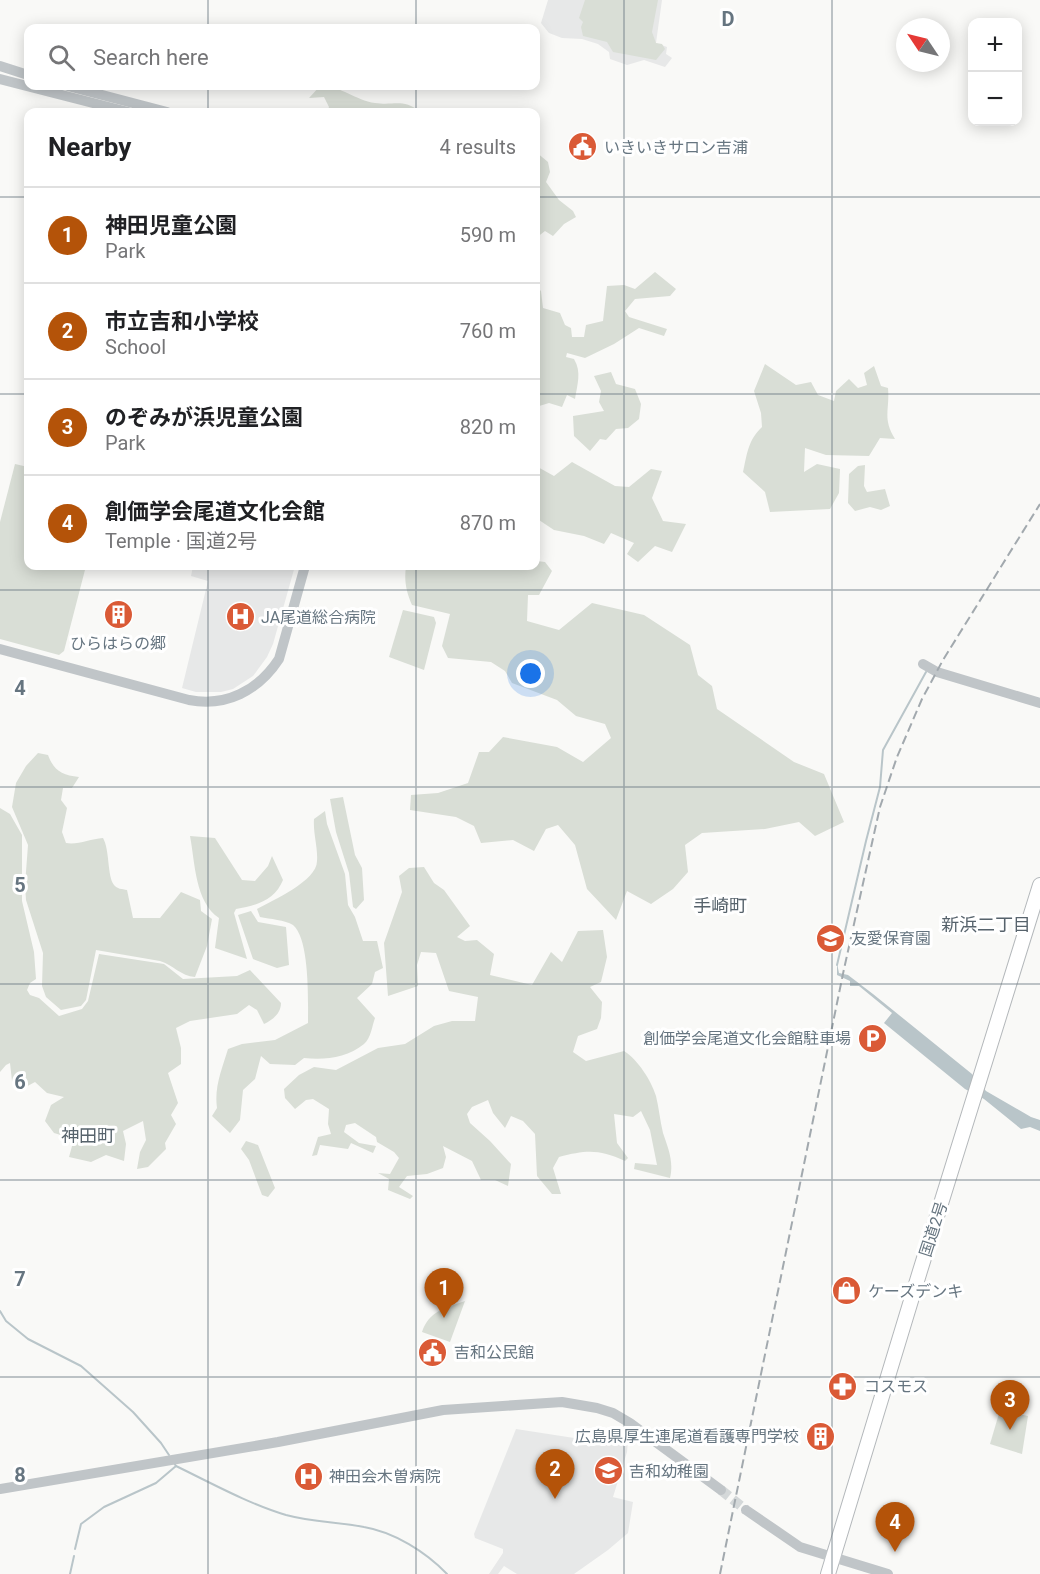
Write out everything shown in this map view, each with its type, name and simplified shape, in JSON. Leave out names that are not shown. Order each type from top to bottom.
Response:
[{"type":"highway","name":"国道2号","points":[[828,1574],[1040,885]]},
{"type":"street","points":[[0,66],[24,74]]},
{"type":"street","points":[[0,79],[24,84]]},
{"type":"street","points":[[54,90],[146,108]]},
{"type":"street","points":[[78,90],[120,108]]},
{"type":"street","points":[[0,649],[189,700],[225,701],[241,695],[259,682],[279,659],[303,570]]},
{"type":"street","points":[[923,664],[937,672],[1040,703]]},
{"type":"street","points":[[0,1489],[278,1442],[443,1410],[562,1402],[613,1413],[721,1490]]},
{"type":"street","points":[[746,1510],[800,1547],[888,1574]]},
{"type":"shaded area","points":[[548,0],[662,0],[656,43],[667,47],[666,54],[672,58],[665,67],[644,60],[627,65],[610,59],[609,52],[598,44],[582,39],[562,38],[549,33],[541,23]]},
{"type":"shaded area","points":[[585,0],[658,0],[652,32],[656,43],[662,44],[665,49],[656,60],[613,52],[607,42],[583,36],[581,27],[583,22],[579,18]]},
{"type":"shaded area","points":[[316,90],[339,90],[375,103],[398,103],[414,108],[329,108],[324,97],[309,98]]},
{"type":"shaded area","points":[[540,155],[548,162],[550,172],[546,182],[559,200],[573,211],[576,217],[564,224],[553,236],[545,231],[540,235]]},
{"type":"shaded area","points":[[655,272],[676,289],[670,296],[635,299],[625,311],[629,317],[667,329],[664,336],[639,328],[614,344],[585,358],[567,353],[566,357],[574,359],[578,369],[575,399],[567,395],[562,407],[549,403],[540,406],[540,290],[543,308],[560,313],[565,325],[571,328],[572,337],[584,337],[586,325],[603,321],[607,286],[624,285],[635,289]]},
{"type":"shaded area","points":[[765,364],[796,385],[811,382],[818,395],[834,401],[836,391],[849,379],[858,388],[867,385],[864,373],[874,366],[881,386],[888,388],[888,419],[895,439],[880,438],[869,456],[826,455],[805,448],[804,472],[817,464],[840,469],[839,493],[830,509],[770,512],[765,492],[743,472],[751,442],[762,427],[761,413],[754,391]]},
{"type":"shaded area","points":[[611,372],[616,384],[635,389],[641,404],[639,419],[628,428],[616,429],[606,440],[600,439],[590,451],[574,436],[573,416],[604,411],[599,402],[601,391],[594,376]]},
{"type":"shaded area","points":[[572,462],[615,486],[629,487],[651,469],[662,471],[652,498],[663,521],[686,524],[672,552],[655,546],[638,562],[627,554],[634,543],[611,533],[604,544],[584,536],[554,530],[540,521],[540,468],[554,476]]},
{"type":"shaded area","points":[[15,464],[24,466],[24,570],[85,570],[64,651],[59,655],[0,639],[0,522]]},
{"type":"shaded area","points":[[865,465],[864,486],[867,492],[885,489],[890,506],[881,510],[870,507],[855,511],[848,503],[849,474],[858,466]]},
{"type":"shaded area","points":[[540,561],[545,562],[552,571],[539,595],[528,595],[527,621],[559,630],[592,603],[644,615],[690,645],[698,675],[712,686],[717,709],[794,762],[824,774],[844,822],[815,836],[799,822],[765,829],[702,833],[685,845],[688,872],[673,889],[651,904],[627,891],[616,920],[587,889],[575,845],[558,825],[546,829],[534,851],[513,840],[481,843],[474,826],[456,817],[410,810],[411,795],[438,793],[468,783],[479,752],[489,752],[503,737],[557,747],[583,762],[611,738],[605,724],[576,716],[557,700],[512,683],[505,671],[491,662],[448,658],[442,646],[450,614],[412,605],[406,570],[540,570]]},
{"type":"shaded area","name":"JA尾道総合病院","points":[[192,570],[294,570],[273,644],[267,657],[253,676],[233,689],[221,692],[196,692],[182,688],[208,581],[191,576]]},
{"type":"shaded area","points":[[403,610],[434,617],[436,623],[424,670],[389,657]]},
{"type":"shaded area","points":[[38,753],[48,755],[59,771],[79,777],[72,788],[63,788],[61,800],[67,808],[62,832],[66,843],[103,838],[112,881],[120,889],[127,890],[133,918],[160,918],[181,892],[200,900],[201,911],[212,919],[207,946],[195,977],[185,975],[160,961],[96,950],[86,1000],[81,1006],[61,1010],[46,997],[42,986],[43,953],[26,900],[28,845],[12,807],[16,783],[26,766]]},
{"type":"shaded area","points":[[343,797],[355,855],[362,868],[364,900],[356,909],[353,907],[349,873],[336,832],[330,799]]},
{"type":"shaded area","points":[[0,808],[10,814],[22,835],[22,901],[34,952],[36,979],[30,983],[27,990],[30,995],[39,998],[59,1016],[82,1009],[88,1001],[99,954],[164,964],[183,979],[237,976],[250,970],[281,1003],[278,1013],[264,1024],[257,1010],[249,1005],[237,1014],[190,1021],[176,1028],[181,1048],[181,1064],[168,1073],[178,1103],[171,1115],[176,1124],[165,1143],[166,1149],[148,1167],[137,1169],[140,1152],[146,1140],[143,1121],[123,1131],[126,1144],[124,1161],[106,1155],[91,1162],[69,1157],[74,1139],[54,1133],[45,1121],[51,1105],[64,1097],[47,1093],[35,1082],[22,1089],[12,1081],[10,1063],[0,1072]]},
{"type":"shaded area","points":[[325,811],[327,824],[345,874],[348,905],[355,917],[363,941],[377,941],[383,968],[375,972],[372,984],[357,998],[375,1018],[371,1032],[364,1044],[357,1049],[336,1057],[304,1058],[295,1065],[270,1064],[261,1056],[255,1079],[243,1090],[240,1120],[230,1133],[212,1116],[217,1108],[218,1085],[228,1049],[242,1044],[275,1040],[308,1023],[307,971],[299,932],[290,923],[260,917],[257,909],[293,889],[310,876],[317,861],[314,819]]},
{"type":"shaded area","points":[[190,836],[215,838],[242,880],[255,881],[268,866],[272,856],[283,880],[280,887],[264,901],[236,909],[234,913],[247,959],[215,948],[219,918],[205,902],[197,881]]},
{"type":"shaded area","points":[[424,867],[434,883],[444,890],[470,926],[457,937],[465,941],[477,940],[494,954],[490,975],[532,985],[551,952],[562,962],[578,931],[603,930],[607,957],[601,982],[590,987],[602,1002],[601,1018],[597,1029],[578,1036],[573,1052],[586,1061],[624,1051],[639,1065],[656,1096],[671,1160],[670,1178],[634,1169],[635,1163],[657,1165],[650,1130],[641,1111],[633,1117],[614,1114],[617,1143],[628,1158],[625,1161],[608,1154],[592,1152],[559,1157],[553,1168],[561,1194],[552,1194],[537,1176],[535,1134],[523,1121],[511,1116],[505,1128],[493,1113],[488,1100],[472,1107],[467,1114],[470,1123],[511,1164],[508,1186],[495,1180],[481,1180],[472,1161],[443,1146],[446,1157],[443,1168],[427,1174],[407,1176],[399,1187],[413,1196],[410,1199],[388,1190],[389,1179],[378,1173],[390,1174],[399,1158],[394,1152],[377,1142],[376,1137],[355,1123],[346,1125],[344,1132],[359,1143],[376,1146],[373,1153],[351,1143],[348,1149],[320,1145],[317,1155],[312,1156],[318,1137],[331,1134],[328,1124],[329,1109],[313,1099],[306,1100],[295,1109],[285,1098],[284,1089],[299,1075],[314,1067],[336,1070],[378,1048],[405,1044],[434,1026],[452,1021],[475,1021],[478,997],[449,991],[436,953],[421,952],[417,965],[418,986],[388,996],[384,943],[402,892],[399,876],[409,868]]},
{"type":"shaded area","points":[[251,911],[258,922],[286,927],[289,965],[277,968],[253,959],[238,915]]},
{"type":"shaded area","points":[[837,963],[839,973],[848,975],[873,994],[972,1074],[986,1091],[1040,1120],[1040,1131],[1030,1127],[1021,1129],[984,1099],[965,1089],[884,1023],[892,1013],[859,986],[850,986],[850,981],[837,975]]},
{"type":"shaded area","points":[[246,1141],[258,1145],[275,1188],[268,1197],[262,1195],[249,1160],[241,1149]]},
{"type":"shaded area","points":[[465,1301],[450,1342],[422,1332],[433,1315],[444,1308]]},
{"type":"shaded area","points":[[1000,1410],[1028,1416],[1022,1454],[990,1444]]},
{"type":"shaded area","points":[[516,1429],[600,1442],[628,1440],[627,1452],[613,1497],[633,1502],[628,1533],[574,1574],[517,1574],[504,1566],[498,1574],[489,1574],[503,1553],[503,1549],[475,1538],[474,1534]]},
{"type":"waterway","points":[[837,965],[880,787],[883,750],[926,672]]},
{"type":"waterway","points":[[0,1311],[6,1321],[28,1339],[81,1366],[133,1412],[169,1455]]},
{"type":"waterway","points":[[174,1463],[216,1486],[286,1515],[364,1527],[387,1533],[409,1544],[447,1574]]},
{"type":"waterway","points":[[75,1549],[81,1524],[104,1507],[156,1483],[176,1466]]},
{"type":"waterway","points":[[70,1574],[74,1556]]},
{"type":"tunnel","points":[[721,1490],[746,1510]]},
{"type":"railway","points":[[720,1574],[844,969],[880,807],[897,757],[922,699],[943,660],[1040,504]]},
{"type":"place","name":"いきいきサロン吉浦","points":[[583,147]]},
{"type":"place","name":"ひらはらの郷","points":[[118,615]]},
{"type":"place","name":"JA尾道総合病院","points":[[240,617]]},
{"type":"place","name":"友愛保育園","points":[[830,938]]},
{"type":"place","name":"創価学会尾道文化会館駐車場","points":[[872,1038]]},
{"type":"place","name":"ケーズデンキ","points":[[847,1291]]},
{"type":"place","name":"神田児童公園","points":[[444,1318]]},
{"type":"place","name":"吉和公民館","points":[[433,1352]]},
{"type":"place","name":"コスモス","points":[[843,1386]]},
{"type":"place","name":"のぞみが浜児童公園","points":[[1010,1430]]},
{"type":"place","name":"広島県厚生連尾道看護専門学校","points":[[820,1436]]},
{"type":"place","name":"吉和幼稚園","points":[[608,1471]]},
{"type":"place","name":"神田会木曽病院","points":[[308,1476]]},
{"type":"place","name":"市立吉和小学校","points":[[555,1499]]},
{"type":"place","name":"創価学会尾道文化会館","points":[[895,1552]]},
{"type":"district","name":"手崎町","points":[[720,906]]},
{"type":"district","name":"新浜二丁目","points":[[986,925]]},
{"type":"district","name":"神田町","points":[[88,1136]]}]
